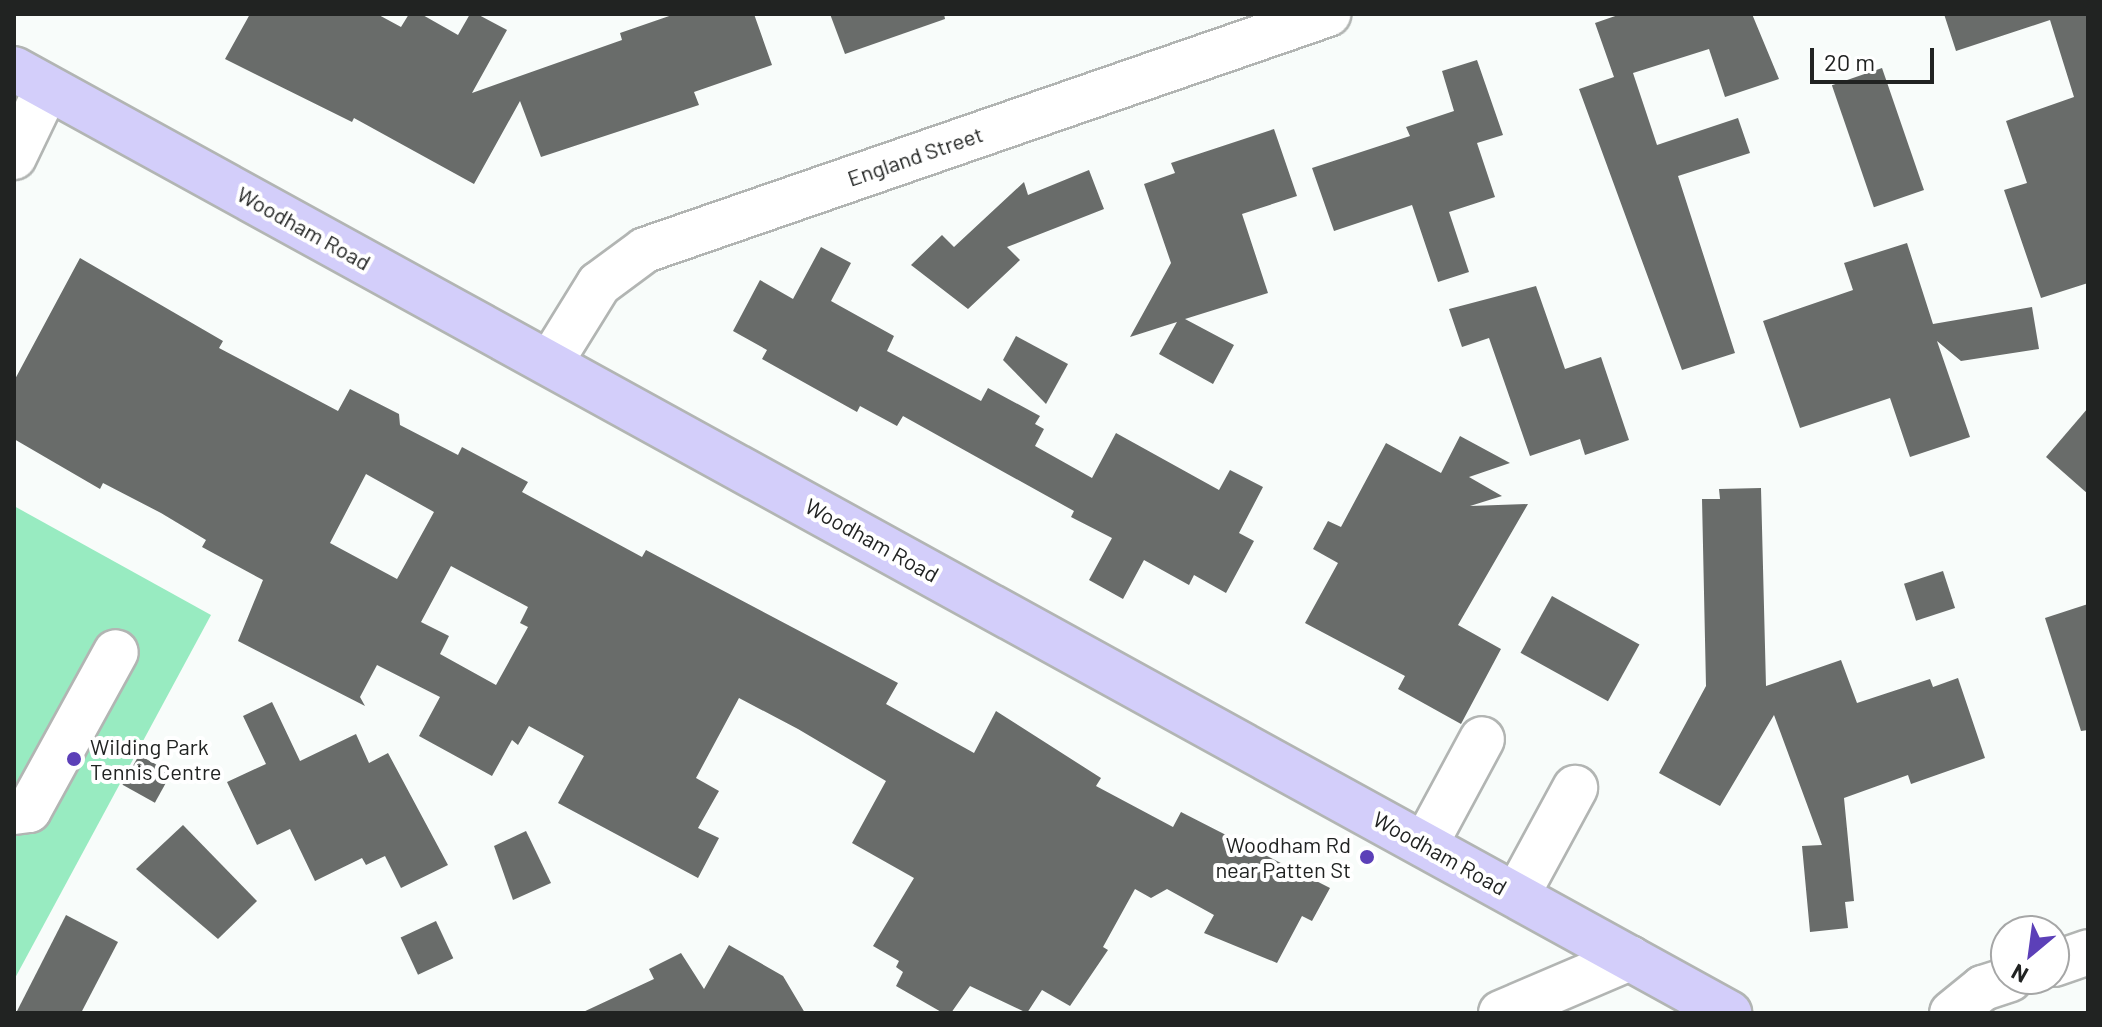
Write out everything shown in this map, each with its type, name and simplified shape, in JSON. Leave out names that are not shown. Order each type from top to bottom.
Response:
[{"type":"main road","name":"Woodham Road","points":[[31,78],[1729,1013]]},
{"type":"street","name":"England Street","points":[[550,363],[599,284],[645,250],[1328,14]]},
{"type":"street","points":[[14,157],[31,78]]},
{"type":"street","points":[[14,812],[29,810],[116,652]]},
{"type":"street","points":[[1425,845],[1482,739]]},
{"type":"street","points":[[1517,895],[1575,788]]},
{"type":"street","points":[[1501,1013],[1630,958]]},
{"type":"street","points":[[1952,1013],[1990,986]]},
{"type":"green space","name":"Wilding Park Tennis Centre","points":[[14,506],[211,615],[14,980]]},
{"type":"building","points":[[250,14],[377,14],[401,27],[409,14],[421,14],[458,35],[470,14],[477,14],[507,30],[472,93],[622,40],[620,33],[675,14],[754,14],[772,65],[694,92],[699,105],[541,157],[520,101],[474,184],[354,118],[352,122],[225,59]]},
{"type":"building","points":[[830,14],[944,14],[945,19],[845,54]]},
{"type":"building","points":[[1621,14],[1752,14],[1779,79],[1725,97],[1709,49],[1633,73],[1657,145],[1738,118],[1750,153],[1678,176],[1735,353],[1682,370],[1579,89],[1614,77],[1595,23]]},
{"type":"building","points":[[1944,14],[2088,14],[2088,283],[2041,298],[2004,190],[2027,183],[2006,121],[2074,97],[2050,20],[1956,51]]},
{"type":"building","points":[[1477,60],[1503,135],[1477,143],[1495,197],[1449,212],[1469,272],[1438,282],[1412,205],[1334,231],[1312,168],[1410,136],[1406,127],[1454,111],[1442,71]]},
{"type":"building","points":[[1882,68],[1924,190],[1874,207],[1832,85]]},
{"type":"building","points":[[1274,129],[1297,196],[1242,214],[1268,293],[1185,319],[1234,345],[1213,384],[1159,354],[1177,322],[1130,337],[1171,263],[1144,184],[1175,173],[1171,163]]},
{"type":"building","points":[[1089,170],[1104,209],[1007,247],[1020,260],[968,309],[911,265],[942,235],[954,247],[1024,182],[1028,195]]},
{"type":"building","points":[[1907,243],[1933,324],[2032,307],[2039,349],[1961,361],[1937,341],[1970,437],[1910,457],[1890,398],[1800,428],[1763,321],[1853,290],[1844,263]]},
{"type":"building","points":[[821,247],[851,263],[831,301],[894,336],[887,351],[981,401],[988,388],[1040,416],[1035,424],[1044,429],[1035,446],[1092,478],[1116,433],[1219,490],[1230,470],[1263,487],[1239,533],[1254,541],[1226,593],[1194,575],[1189,585],[1144,560],[1123,599],[1089,580],[1112,538],[1071,517],[1074,511],[903,416],[897,426],[860,406],[857,412],[762,359],[767,350],[733,331],[760,280],[793,299]]},
{"type":"building","points":[[80,258],[223,341],[219,348],[338,411],[350,389],[399,414],[400,425],[458,455],[462,447],[528,482],[522,492],[642,557],[646,550],[898,683],[886,704],[974,753],[996,711],[1101,778],[1096,786],[1173,827],[1181,812],[1330,888],[1312,921],[1302,916],[1277,963],[1204,933],[1214,915],[1167,889],[1151,898],[1135,889],[1103,947],[1108,950],[1070,1006],[1042,990],[1027,1013],[970,986],[951,1013],[943,1013],[896,986],[903,972],[896,967],[899,961],[873,946],[914,878],[852,843],[886,781],[739,698],[696,778],[719,791],[698,828],[719,838],[698,878],[558,803],[584,756],[529,726],[518,745],[512,740],[492,776],[419,736],[440,697],[377,665],[360,697],[365,706],[238,641],[263,580],[202,547],[206,540],[161,513],[103,483],[100,489],[14,439],[14,381]],"holes":[[[366,474],[434,512],[397,579],[330,543]],[[451,566],[528,607],[520,623],[528,627],[496,685],[440,654],[449,636],[421,622]]]},
{"type":"building","points":[[1536,286],[1565,369],[1601,357],[1629,440],[1585,455],[1580,439],[1530,456],[1489,338],[1462,347],[1449,309]]},
{"type":"building","points":[[1016,336],[1068,364],[1046,404],[1003,360]]},
{"type":"building","points":[[2088,408],[2088,494],[2046,457]]},
{"type":"building","points":[[1460,436],[1510,463],[1469,477],[1502,496],[1470,506],[1528,504],[1458,625],[1501,649],[1461,724],[1398,689],[1405,676],[1305,623],[1338,563],[1313,549],[1328,521],[1341,527],[1386,443],[1441,473]]},
{"type":"building","points":[[1761,488],[1766,686],[1841,660],[1857,703],[1930,679],[1933,687],[1958,678],[1985,758],[1911,784],[1908,775],[1844,798],[1854,901],[1845,902],[1848,928],[1810,932],[1802,846],[1822,845],[1774,715],[1720,806],[1659,773],[1706,686],[1702,499],[1720,499],[1719,489]]},
{"type":"building","points":[[1943,571],[1955,608],[1916,621],[1904,584]]},
{"type":"building","points":[[1552,596],[1639,644],[1608,701],[1520,653]]},
{"type":"building","points":[[2088,604],[2088,730],[2081,731],[2045,618]]},
{"type":"building","points":[[272,702],[300,761],[356,734],[369,763],[388,753],[448,865],[401,888],[385,856],[366,865],[362,858],[315,881],[290,829],[257,845],[227,782],[266,764],[243,716]]},
{"type":"building","points":[[139,755],[171,773],[155,803],[123,785]]},
{"type":"building","points":[[183,825],[257,901],[218,939],[136,869]]},
{"type":"building","points":[[526,831],[551,883],[513,900],[494,846]]},
{"type":"building","points":[[66,915],[118,942],[81,1013],[16,1013]]},
{"type":"building","points":[[436,921],[453,958],[418,975],[401,937]]},
{"type":"building","points":[[729,945],[783,976],[805,1013],[581,1013],[654,979],[649,969],[681,953],[704,989]]},
{"type":"place","name":"Wilding Park Tennis Centre","points":[[74,759]]},
{"type":"place","name":"Woodham Rd near Patten St","points":[[1367,857]]}]
